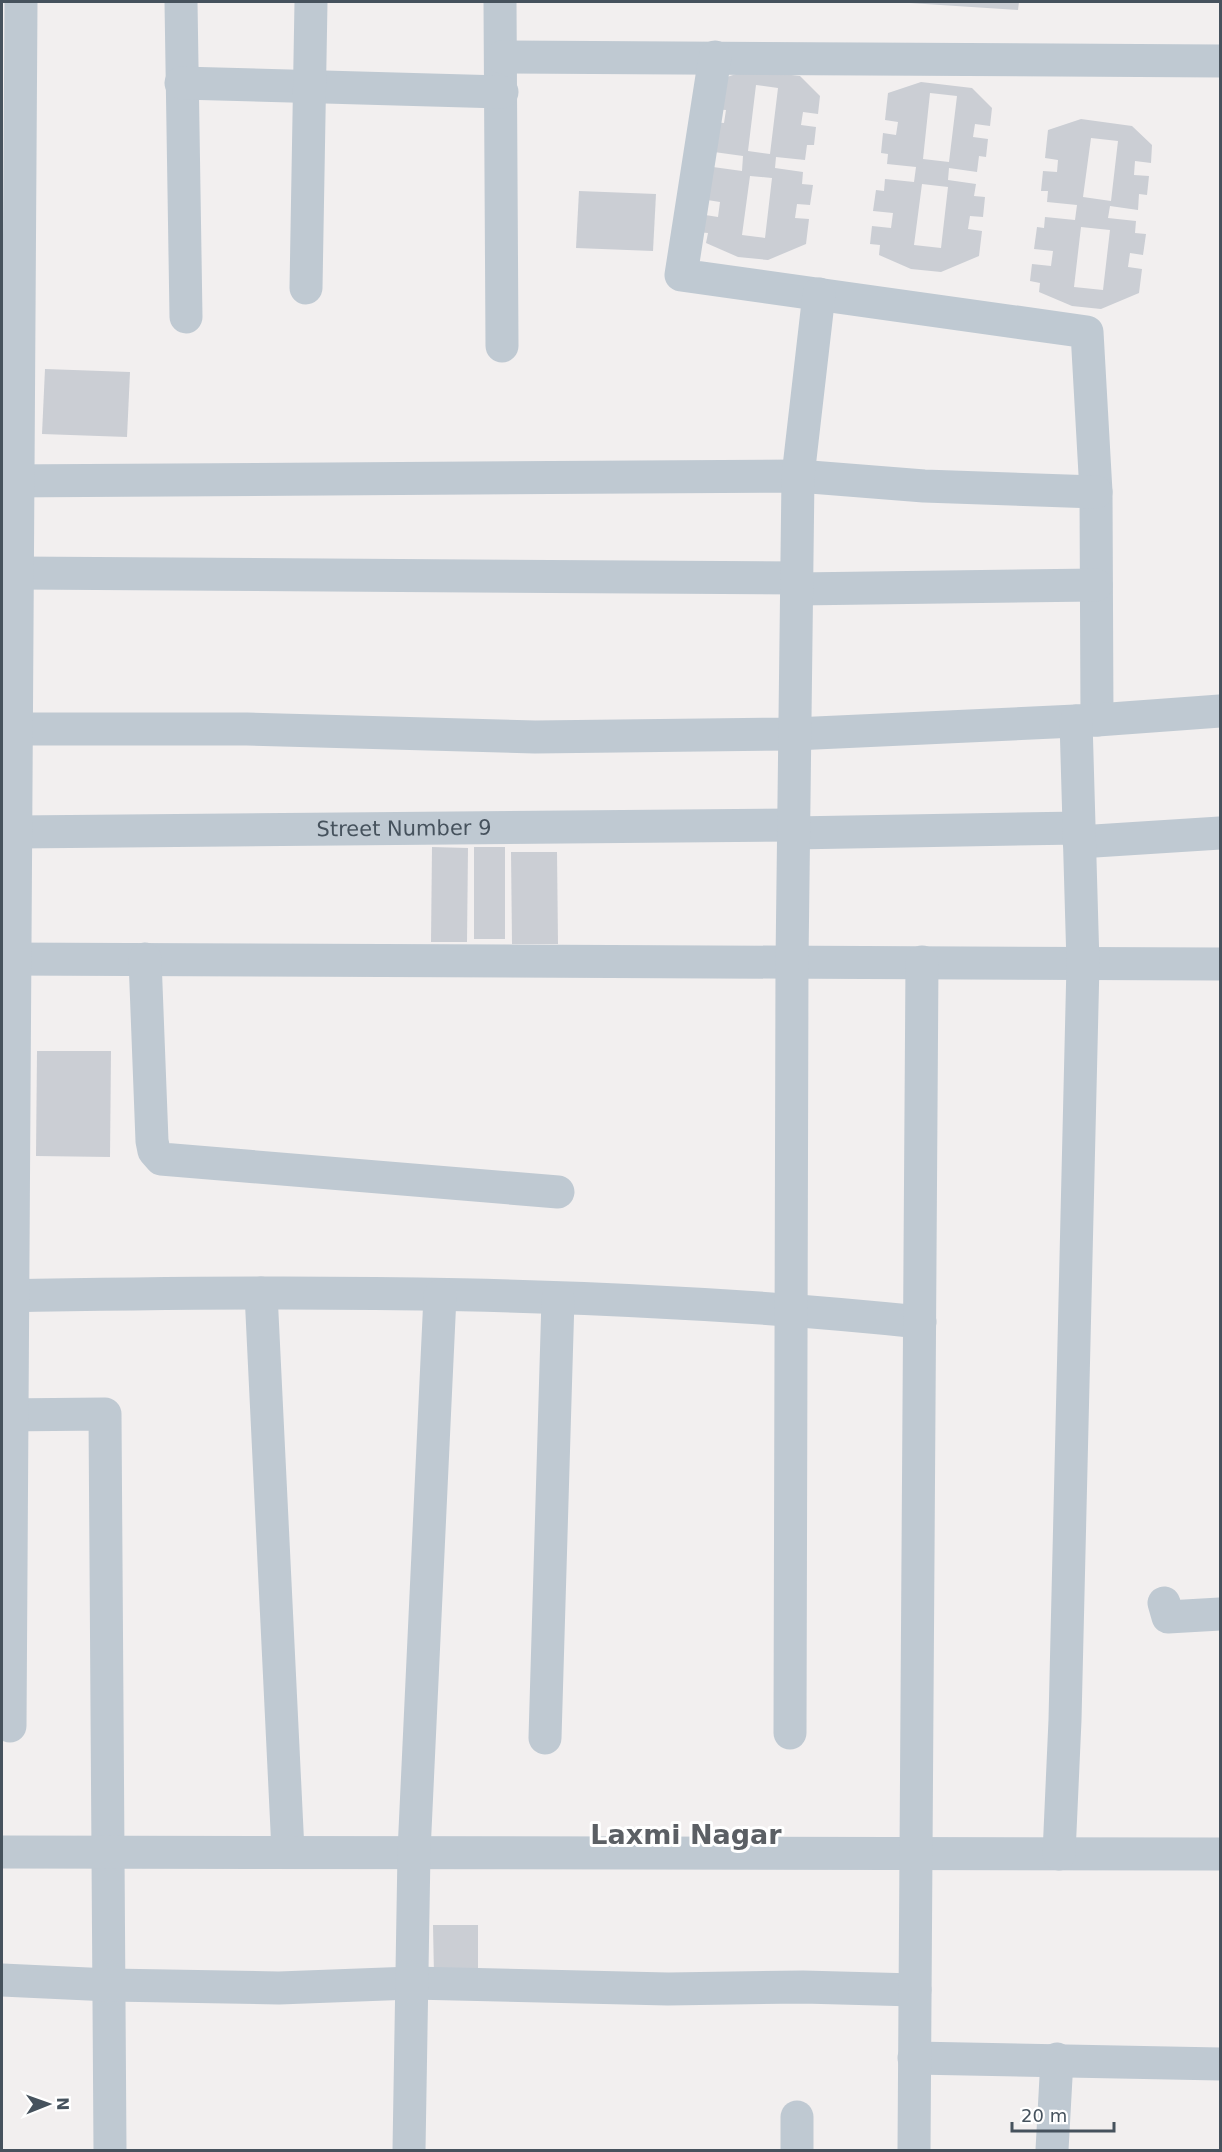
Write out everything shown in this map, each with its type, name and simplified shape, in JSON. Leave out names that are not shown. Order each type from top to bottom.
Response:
[{"type":"street","points":[[10,1726],[7,1415],[8,958],[16,832],[9,729],[17,573],[10,481],[21,2]]},
{"type":"street","points":[[181,2],[186,317]]},
{"type":"street","points":[[306,288],[311,2]]},
{"type":"street","points":[[500,2],[502,346]]},
{"type":"street","points":[[502,57],[1221,61]]},
{"type":"street","points":[[715,57],[681,275],[1087,332],[1096,492],[1096,585],[1079,835],[1083,964],[1065,1720],[1059,1854]]},
{"type":"street","points":[[181,83],[502,92]]},
{"type":"street","points":[[790,1733],[792,962],[798,476],[819,294]]},
{"type":"street","points":[[10,481],[798,476],[924,486],[1096,492]]},
{"type":"street","points":[[17,573],[1096,585]]},
{"type":"street","points":[[9,729],[247,729],[535,737],[794,734],[1221,711]]},
{"type":"street","name":"Street Number 9","points":[[16,832],[793,829],[1079,835],[1221,833]]},
{"type":"street","points":[[8,958],[1221,964]]},
{"type":"street","points":[[145,959],[152,1141],[154,1151],[161,1159],[558,1192]]},
{"type":"street","points":[[914,2151],[922,963]]},
{"type":"street","points":[[7,1295],[261,1293],[558,1299],[792,1309],[920,1322]]},
{"type":"street","points":[[261,1293],[288,1851]]},
{"type":"street","points":[[410,2151],[414,1852],[440,1296]]},
{"type":"street","points":[[545,1738],[558,1299]]},
{"type":"street","points":[[7,1415],[105,1414],[110,1851],[110,2151]]},
{"type":"street","points":[[1164,1603],[1168,1617],[1221,1614]]},
{"type":"street","points":[[2,1852],[1221,1854]]},
{"type":"street","points":[[2,1980],[110,1985],[279,1988],[412,1983],[668,1989],[803,1987],[915,1990]]},
{"type":"street","points":[[914,2058],[1221,2064]]},
{"type":"street","points":[[1052,2151],[1057,2059]]},
{"type":"street","points":[[796,2151],[797,2117]]},
{"type":"building","points":[[894,2],[1019,2],[1018,10]]},
{"type":"building","points":[[748,70],[800,76],[820,96],[818,114],[803,112],[801,125],[816,127],[814,145],[807,145],[805,160],[776,157],[775,168],[803,172],[802,184],[813,185],[810,205],[797,204],[795,218],[809,219],[806,244],[768,260],[738,257],[706,243],[708,233],[697,232],[699,214],[718,217],[720,202],[701,199],[713,167],[742,171],[743,156],[714,152],[710,122],[724,123],[726,110],[712,109],[715,81]],"holes":[[[756,85],[778,88],[770,154],[748,151]],[[750,176],[772,178],[765,238],[742,235]]]},
{"type":"building","points":[[921,82],[972,88],[992,108],[990,126],[975,124],[973,137],[988,139],[986,157],[979,156],[977,172],[949,168],[948,180],[976,184],[974,196],[985,197],[983,217],[970,216],[968,229],[982,231],[979,256],[941,272],[911,269],[879,255],[880,245],[870,244],[872,226],[891,228],[893,213],[873,211],[876,190],[884,191],[885,179],[914,182],[916,167],[887,164],[888,154],[881,153],[883,133],[896,135],[898,122],[885,120],[888,93]],"holes":[[[930,93],[957,96],[949,162],[923,159]],[[922,184],[948,187],[941,248],[914,245]]]},
{"type":"building","points":[[1081,119],[1132,126],[1152,145],[1151,163],[1135,161],[1134,175],[1149,176],[1147,195],[1139,194],[1138,210],[1110,206],[1108,218],[1136,221],[1135,233],[1146,234],[1143,255],[1130,253],[1128,267],[1142,269],[1139,293],[1101,309],[1072,306],[1039,292],[1040,283],[1030,281],[1032,264],[1051,266],[1053,251],[1034,249],[1037,227],[1044,228],[1045,217],[1075,220],[1077,205],[1047,202],[1048,191],[1041,191],[1043,171],[1057,172],[1058,160],[1045,158],[1048,130]],"holes":[[[1091,138],[1118,141],[1111,201],[1083,197]],[[1081,227],[1110,230],[1103,290],[1074,287]]]},
{"type":"building","points":[[579,191],[656,194],[653,251],[576,248]]},
{"type":"building","points":[[45,369],[130,372],[127,437],[42,434]]},
{"type":"building","points":[[432,847],[468,848],[467,942],[431,942]]},
{"type":"building","points":[[474,847],[505,847],[505,939],[474,939]]},
{"type":"building","points":[[511,852],[557,852],[558,944],[512,944]]},
{"type":"building","points":[[37,1051],[111,1051],[110,1157],[36,1156]]},
{"type":"building","points":[[433,1925],[478,1925],[478,1976],[434,1976]]},
{"type":"district","name":"Laxmi Nagar","points":[[686,1834]]}]
